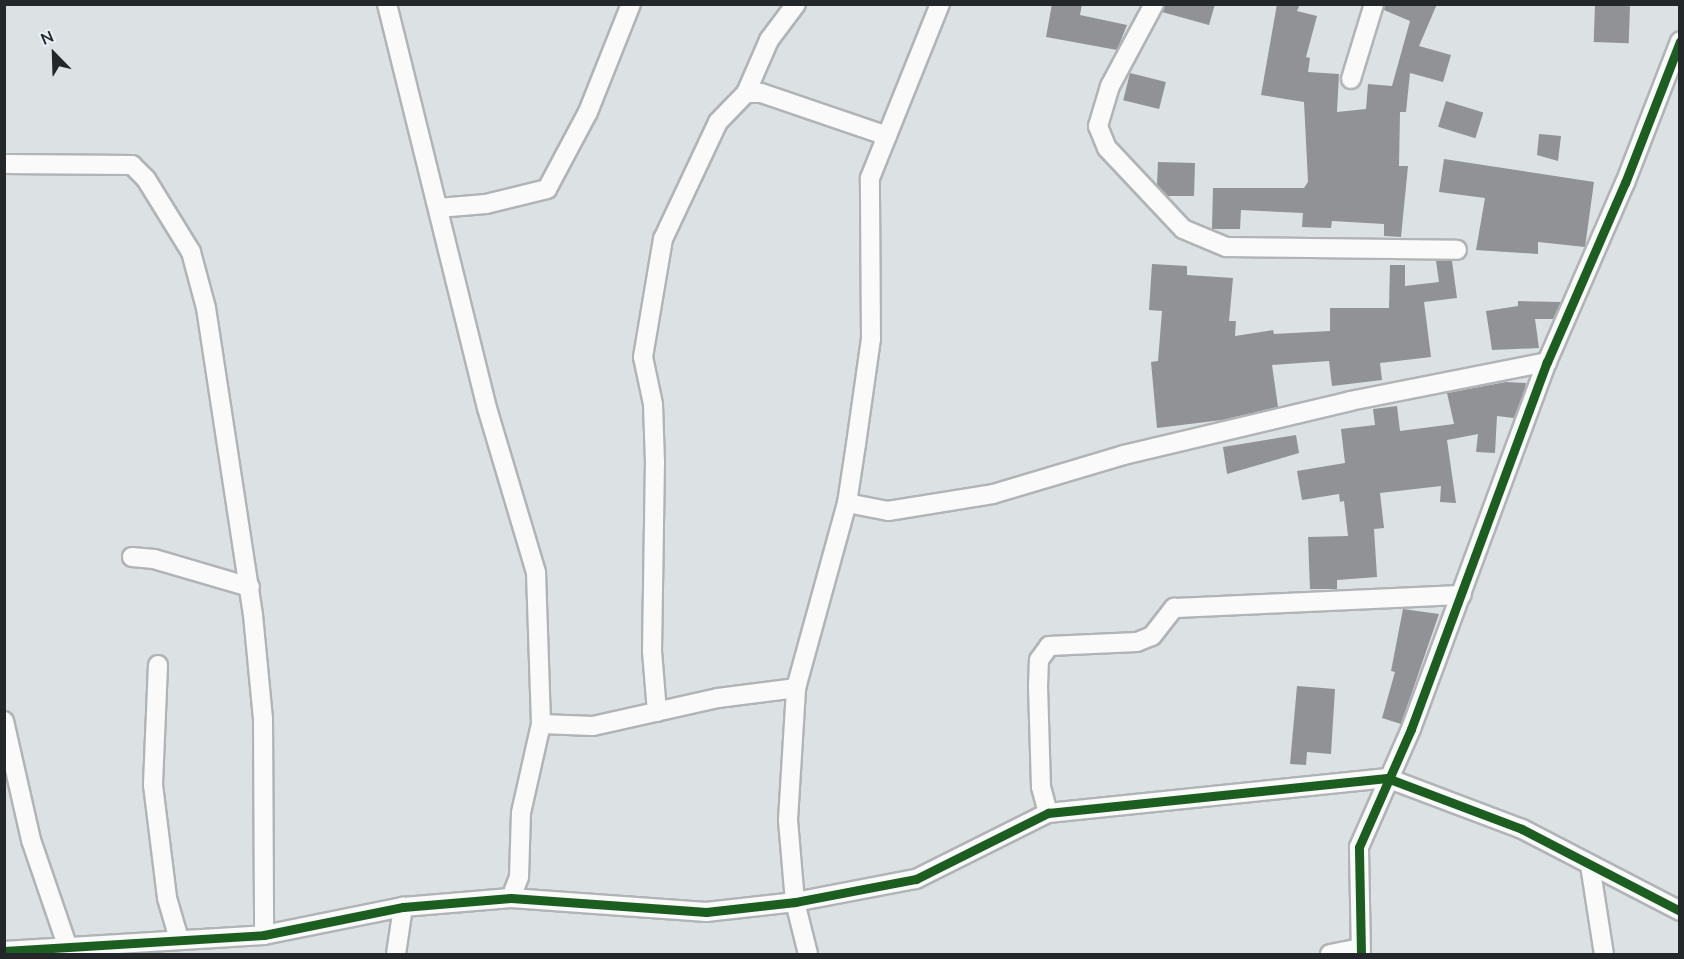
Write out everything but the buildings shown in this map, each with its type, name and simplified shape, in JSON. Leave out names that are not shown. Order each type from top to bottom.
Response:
[{"type":"street","points":[[387,4],[486,408],[536,572],[541,724],[521,813],[519,877],[511,898]]},
{"type":"street","points":[[438,208],[486,204],[547,189],[588,112],[631,4]]},
{"type":"street","points":[[657,712],[652,651],[655,462],[645,345],[663,239],[718,122],[746,93],[769,40],[796,4]]},
{"type":"street","points":[[808,954],[795,902],[788,820],[796,688],[847,503],[871,339],[870,178],[940,4]]},
{"type":"street","points":[[1154,4],[1110,86],[1098,126],[1107,147],[1183,229],[1226,247],[1457,250]]},
{"type":"street","points":[[1352,79],[1374,4]]},
{"type":"street","points":[[1330,954],[1361,951],[1359,847],[1387,778],[1411,729],[1547,362],[1680,41]]},
{"type":"street","points":[[746,93],[761,93],[887,136]]},
{"type":"street","points":[[4,164],[132,165],[146,179],[191,252],[206,308],[250,587],[263,719],[267,878],[264,935]]},
{"type":"street","points":[[847,503],[888,511],[993,494],[1255,423],[1504,367],[1547,362]]},
{"type":"street","points":[[132,557],[154,559],[250,587]]},
{"type":"street","points":[[1048,813],[1041,787],[1038,687],[1039,660],[1049,646],[1137,642],[1152,636],[1174,608],[1184,606],[1462,595]]},
{"type":"street","points":[[158,665],[153,785],[166,888],[179,939]]},
{"type":"street","points":[[541,724],[593,726],[718,698],[796,688]]},
{"type":"street","points":[[4,721],[10,765],[31,840],[70,949]]},
{"type":"street","points":[[4,951],[70,949],[142,941],[264,935],[403,907],[511,898],[706,912],[795,902],[916,879],[1048,813],[1387,778],[1522,829],[1680,911]]},
{"type":"street","points":[[1590,865],[1604,954]]},
{"type":"street","points":[[396,954],[403,907]]},
{"type":"street","points":[[126,954],[142,941]]},
{"type":"cycle path","points":[[1361,954],[1359,847],[1411,729],[1547,362],[1625,183],[1680,41]]},
{"type":"cycle path","points":[[4,951],[264,935],[403,907],[511,898],[706,912],[795,902],[916,879],[1048,813],[1387,778],[1522,829],[1680,911]]}]
